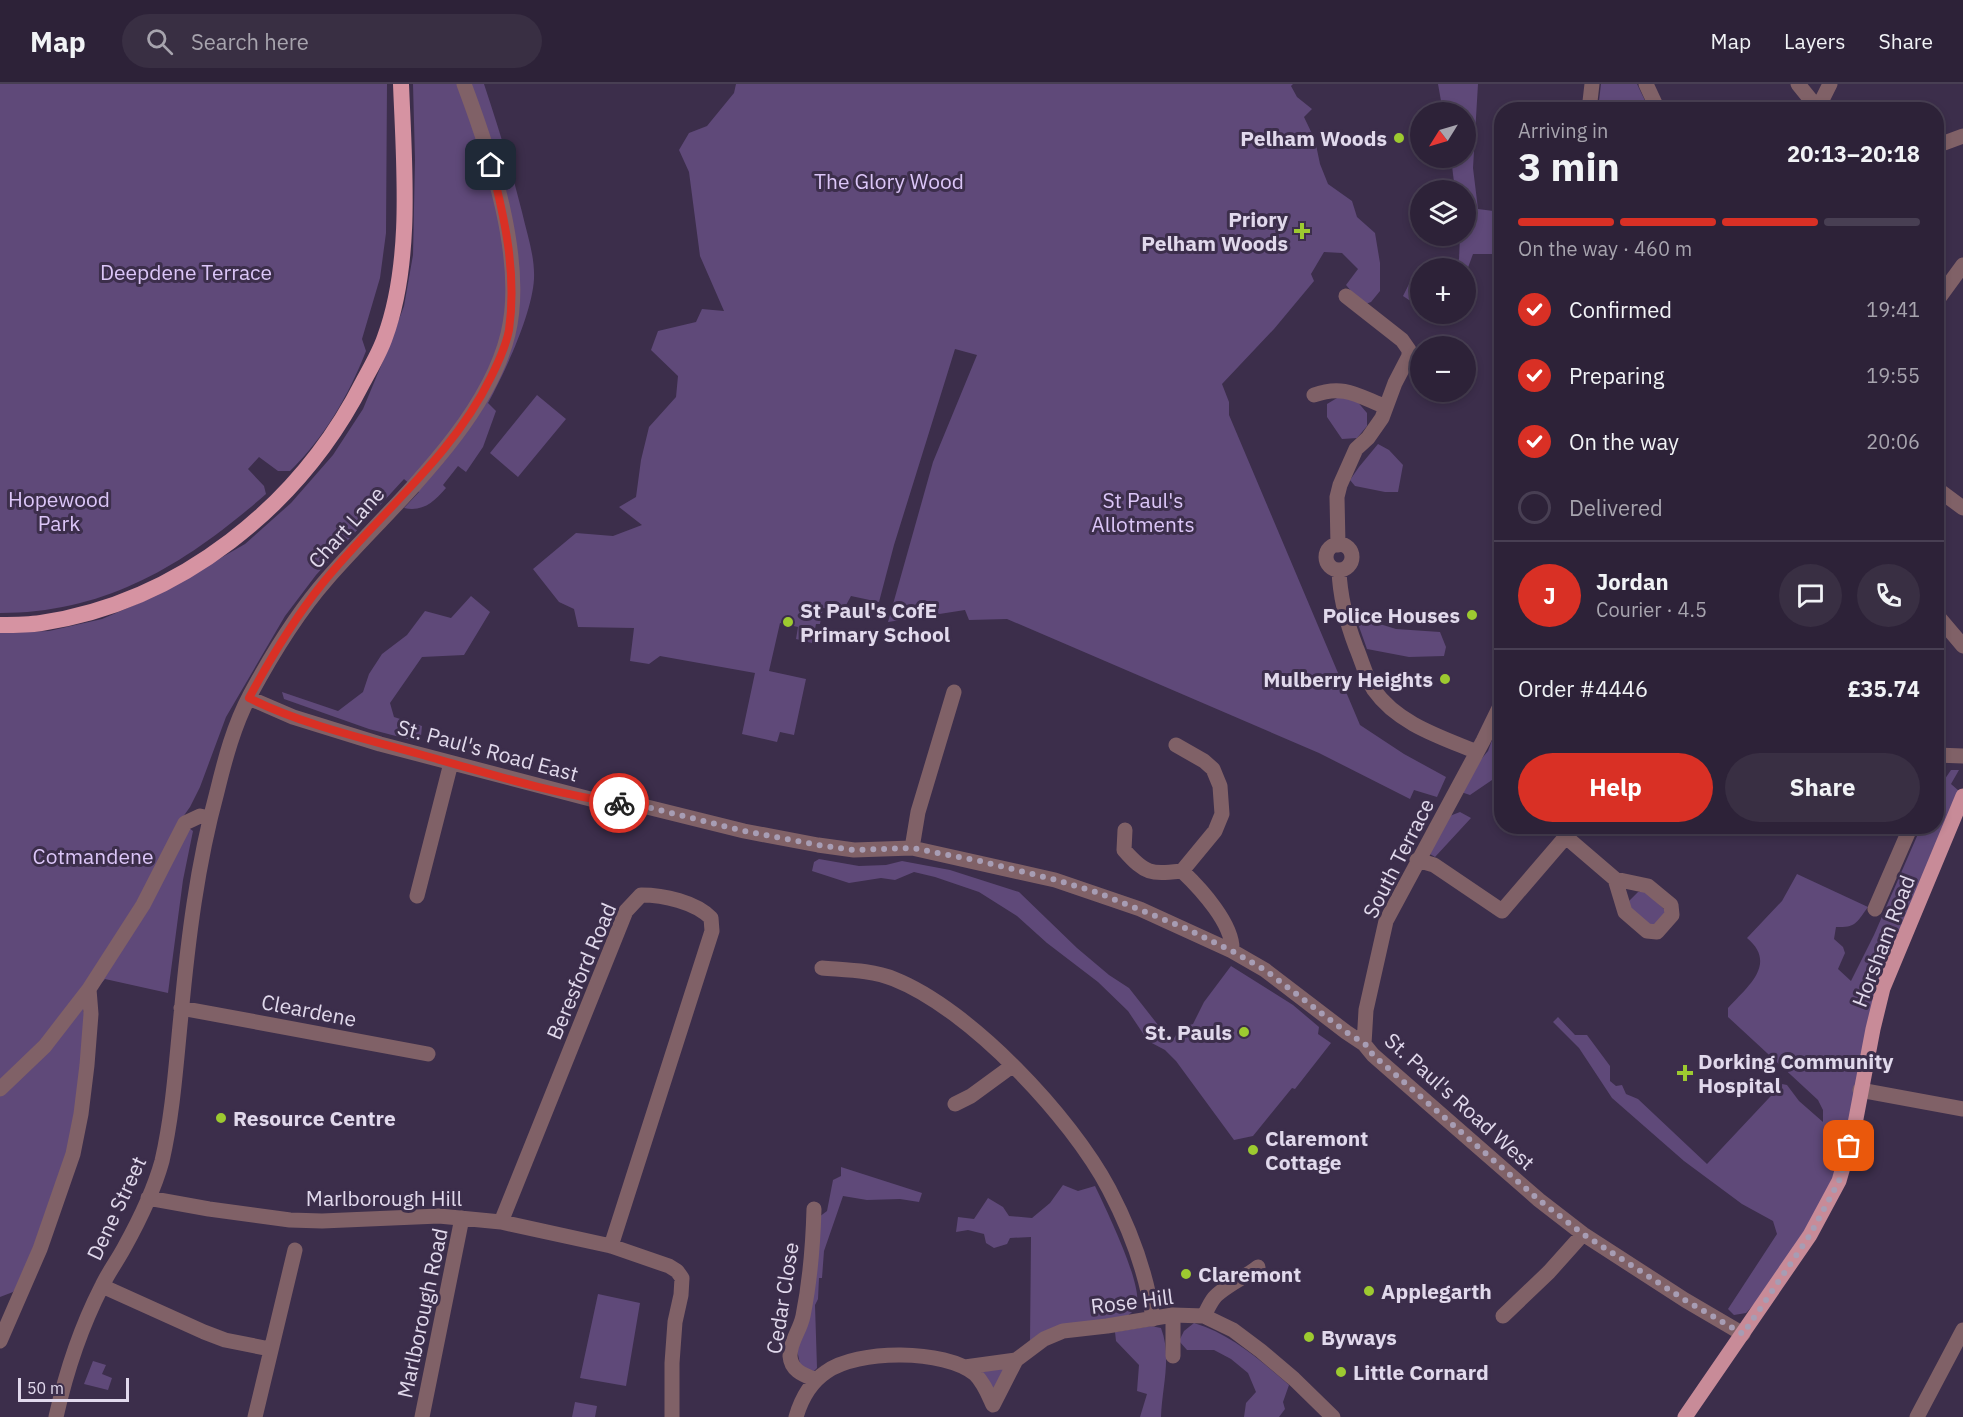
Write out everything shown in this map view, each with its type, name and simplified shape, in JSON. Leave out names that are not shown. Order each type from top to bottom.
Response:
[{"type":"highway","points":[[0,625],[40,623],[95,610],[132,598],[180,575],[222,549],[267,511],[325,446],[357,394],[386,336],[397,287],[402,255],[405,195],[401,84]]},
{"type":"main road","name":"Horsham Road","points":[[1685,1417],[1810,1235],[1839,1181],[1854,1129],[1860,1090],[1883,988],[1963,795]]},
{"type":"street","name":"Chart Lane","points":[[181,1008],[192,908],[210,818],[225,760],[249,698],[299,615],[323,583],[454,438],[486,387],[499,360],[508,333],[512,288],[511,261],[491,165],[464,84]]},
{"type":"street","points":[[1590,102],[1592,84]]},
{"type":"street","points":[[1646,84],[1654,102]]},
{"type":"street","points":[[1798,84],[1813,102]]},
{"type":"street","points":[[1822,102],[1830,84]]},
{"type":"street","points":[[1944,143],[1963,136]]},
{"type":"street","points":[[1944,291],[1963,265]]},
{"type":"street","points":[[1346,296],[1402,340],[1410,350],[1382,418],[1368,438],[1356,449],[1340,484],[1337,497],[1338,545],[1330,549],[1326,560],[1331,567],[1339,570],[1340,597],[1351,633],[1374,689],[1388,705],[1415,725],[1477,752]]},
{"type":"street","points":[[1314,395],[1328,390],[1343,390],[1386,407]]},
{"type":"street","points":[[1944,494],[1963,508]]},
{"type":"street","points":[[1944,623],[1963,646]]},
{"type":"street","points":[[912,848],[918,812],[954,692]]},
{"type":"street","name":"St. Paul's Road East","points":[[249,698],[293,717],[451,763],[594,800],[643,806],[758,833]]},
{"type":"street","name":"South Terrace","points":[[1365,1044],[1366,1010],[1386,921],[1494,718]]},
{"type":"street","points":[[1125,830],[1124,850],[1135,862],[1153,873],[1182,872],[1215,831],[1222,814],[1220,786],[1213,769],[1204,761],[1176,746]]},
{"type":"street","points":[[417,896],[451,763]]},
{"type":"street","points":[[0,1089],[45,1046],[89,989],[143,905],[185,823],[200,816],[210,818]]},
{"type":"street","name":"St. Paul's Road West","points":[[758,833],[854,850],[912,848],[980,861],[1076,886],[1140,909],[1232,951],[1265,970],[1365,1044],[1373,1055],[1539,1200],[1583,1234],[1676,1295],[1743,1334]]},
{"type":"street","points":[[1417,860],[1434,865],[1503,911],[1569,834]]},
{"type":"street","points":[[1573,834],[1615,879]]},
{"type":"street","points":[[1875,909],[1908,834]]},
{"type":"street","points":[[1182,872],[1224,921],[1233,940],[1232,951]]},
{"type":"street","name":"Beresford Road","points":[[501,1222],[626,911],[641,895],[651,895],[689,904],[703,910],[711,918],[712,931],[611,1246]]},
{"type":"street","points":[[822,968],[892,978],[920,991],[951,1011],[986,1040],[1012,1066],[1057,1114],[1099,1171],[1110,1190],[1138,1260],[1154,1318]]},
{"type":"street","points":[[0,1341],[40,1249],[73,1154],[87,1065],[91,1014],[89,989]]},
{"type":"street","name":"Cleardene","points":[[181,1008],[428,1054]]},
{"type":"street","name":"Dene Street","points":[[56,1417],[71,1360],[102,1286],[126,1246],[160,1167],[172,1110],[181,1008]]},
{"type":"street","points":[[955,1104],[971,1096],[1012,1066]]},
{"type":"street","points":[[1860,1090],[1963,1109]]},
{"type":"street","name":"Marlborough Hill","points":[[148,1198],[290,1220],[322,1221],[439,1216],[501,1222],[611,1246],[669,1266],[682,1278],[674,1342],[672,1417]]},
{"type":"street","name":"Cedar Close","points":[[814,1209],[810,1270],[802,1319],[793,1336],[790,1357],[794,1368],[802,1375],[816,1380]]},
{"type":"street","name":"Marlborough Road","points":[[422,1417],[462,1218]]},
{"type":"street","points":[[1503,1316],[1549,1272],[1583,1234]]},
{"type":"street","points":[[255,1417],[295,1250]]},
{"type":"street","points":[[1204,1316],[1219,1293],[1258,1267]]},
{"type":"street","points":[[102,1286],[225,1340],[270,1349]]},
{"type":"street","points":[[1173,1315],[1173,1356]]},
{"type":"street","name":"Rose Hill","points":[[992,1411],[1016,1360],[1044,1339],[1063,1331],[1173,1315],[1204,1316],[1233,1330],[1262,1351],[1333,1417]]},
{"type":"street","points":[[1917,1417],[1963,1330]]},
{"type":"street","name":"Rose Hill","points":[[796,1417],[816,1380],[840,1363],[875,1356],[951,1361],[965,1367],[983,1382],[992,1411]]},
{"type":"street","name":"Rose Hill","points":[[965,1367],[1016,1360]]},
{"type":"green space","name":"Deepdene Terrace","points":[[0,84],[387,84],[386,233],[380,278],[362,339],[366,351],[352,384],[325,430],[290,471],[278,471],[259,457],[248,469],[264,486],[266,494],[206,542],[176,562],[111,594],[39,611],[0,613]]},
{"type":"green space","name":"Cotmandene","points":[[413,84],[484,84],[522,212],[532,253],[534,279],[523,325],[488,403],[496,411],[483,447],[466,472],[458,466],[443,485],[446,488],[442,493],[428,505],[417,509],[404,508],[419,492],[404,479],[316,575],[285,616],[226,717],[200,787],[180,821],[193,831],[183,880],[168,993],[105,979],[83,1011],[87,1018],[73,1140],[20,1283],[13,1292],[0,1297],[0,633],[49,631],[102,619],[151,598],[245,544],[291,503],[333,455],[363,409],[404,306],[413,255],[415,160]]},
{"type":"green space","points":[[736,84],[1293,84],[1291,86],[1297,97],[1312,109],[1304,117],[1315,140],[1320,164],[1328,184],[1352,201],[1357,217],[1375,233],[1380,263],[1380,291],[1371,302],[1363,305],[1346,285],[1358,269],[1342,253],[1324,252],[1311,274],[1314,281],[1274,329],[1222,384],[1229,402],[1229,415],[1360,725],[1404,754],[1446,777],[1437,797],[1414,790],[1410,799],[1319,753],[1007,619],[969,620],[965,610],[888,622],[933,462],[977,355],[955,349],[894,545],[879,602],[851,596],[845,607],[823,608],[820,624],[816,624],[812,643],[796,639],[798,627],[780,623],[769,671],[806,679],[794,735],[780,732],[777,742],[742,734],[755,673],[660,656],[649,664],[630,661],[634,628],[578,627],[574,609],[559,602],[533,569],[576,533],[613,536],[642,525],[619,507],[636,497],[641,460],[649,427],[676,397],[678,376],[651,350],[658,331],[696,322],[702,309],[724,311],[700,256],[689,172],[679,150],[689,133],[707,126],[734,93]]},
{"type":"green space","points":[[1438,84],[1478,84],[1476,118],[1476,102],[1441,102]]},
{"type":"green space","points":[[1601,84],[1637,84],[1646,102],[1599,102]]},
{"type":"green space","points":[[1452,168],[1473,168],[1474,180],[1454,180]]},
{"type":"green space","points":[[1476,193],[1478,209],[1494,211],[1494,254],[1473,254],[1472,258],[1459,258],[1460,246],[1476,246]]},
{"type":"green space","points":[[1410,282],[1410,300],[1403,296]]},
{"type":"green space","points":[[537,395],[566,419],[518,477],[490,453]]},
{"type":"green space","points":[[1342,395],[1356,400],[1367,413],[1367,426],[1357,438],[1342,439],[1327,417],[1327,404]]},
{"type":"green space","points":[[1378,444],[1389,450],[1403,465],[1398,492],[1355,486],[1350,480]]},
{"type":"green space","points":[[471,596],[490,612],[464,655],[422,657],[390,703],[394,717],[422,726],[421,736],[415,741],[369,729],[284,699],[282,692],[338,711],[363,692],[369,674],[382,654],[407,635],[425,611],[451,618]]},
{"type":"green space","points":[[1357,621],[1370,621],[1396,629],[1440,632],[1446,647],[1444,656],[1409,657],[1367,649]]},
{"type":"green space","points":[[1494,735],[1494,777],[1470,795],[1461,792],[1468,775],[1488,751]]},
{"type":"green space","points":[[1951,770],[1959,770],[1951,784],[1959,791],[1944,828],[1944,780]]},
{"type":"green space","points":[[610,778],[625,778],[635,787],[636,795],[605,792],[604,785]]},
{"type":"green space","points":[[1460,812],[1471,818],[1435,857],[1430,854],[1447,817]]},
{"type":"green space","points":[[1918,834],[1941,834],[1920,886],[1857,1090],[1832,1183],[1812,1220],[1755,1303],[1746,1313],[1734,1315],[1728,1309],[1777,1234],[1773,1221],[1742,1204],[1684,1161],[1612,1098],[1579,1048],[1553,1022],[1558,1017],[1575,1035],[1587,1035],[1610,1066],[1610,1081],[1616,1086],[1622,1085],[1626,1094],[1638,1099],[1707,1164],[1782,1084],[1787,1085],[1799,1101],[1823,1122],[1823,1110],[1818,1100],[1728,1017],[1728,1008],[1751,983],[1760,966],[1760,957],[1756,948],[1747,938],[1782,901],[1797,874],[1868,907],[1852,925],[1836,927],[1834,939],[1843,947],[1845,953],[1838,969],[1851,981],[1874,935]]},
{"type":"green space","points":[[819,859],[859,866],[886,865],[902,861],[950,870],[1019,892],[1077,948],[1109,975],[1129,988],[1162,1030],[1173,1040],[1180,1028],[1193,1024],[1204,1002],[1231,966],[1293,1005],[1319,1027],[1318,1034],[1331,1043],[1295,1089],[1292,1088],[1253,1136],[1234,1140],[1176,1061],[1165,1050],[1148,1041],[1128,1011],[1098,982],[1047,943],[1017,916],[979,892],[935,877],[914,872],[895,880],[881,878],[849,883],[812,871],[814,862]]},
{"type":"green space","points":[[1638,892],[1646,892],[1665,910],[1665,916],[1657,926],[1651,926],[1631,909],[1629,901]]},
{"type":"green space","points":[[841,1167],[922,1193],[919,1202],[900,1199],[867,1200],[843,1196],[824,1251],[822,1278],[819,1278],[818,1299],[815,1305],[817,1368],[814,1371],[806,1370],[800,1364],[797,1350],[819,1217],[827,1211],[833,1180],[841,1176]]},
{"type":"green space","points":[[1063,1185],[1078,1191],[1095,1186],[1128,1262],[1134,1279],[1137,1303],[1126,1317],[1030,1342],[1031,1237],[1010,1238],[1007,1244],[994,1248],[986,1243],[984,1234],[968,1230],[956,1232],[958,1217],[974,1219],[988,1198],[1003,1207],[1009,1216],[1032,1218],[1050,1203]]},
{"type":"green space","points":[[598,1294],[640,1303],[626,1386],[580,1378]]},
{"type":"green space","points":[[1194,1323],[1233,1341],[1289,1385],[1283,1402],[1285,1409],[1279,1417],[1244,1417],[1246,1403],[1256,1392],[1248,1373],[1231,1359],[1214,1350],[1187,1350],[1179,1341],[1184,1331]]},
{"type":"green space","points":[[1151,1326],[1161,1328],[1166,1350],[1161,1417],[1140,1417],[1147,1394],[1137,1391],[1139,1365],[1116,1341],[1115,1332]]},
{"type":"green space","points":[[93,1361],[106,1365],[102,1374],[112,1378],[108,1390],[84,1384]]},
{"type":"green space","points":[[1005,1368],[993,1390],[981,1372]]},
{"type":"green space","points":[[575,1402],[597,1406],[595,1417],[572,1417]]},
{"type":"way so far","points":[[619,803],[643,806],[744,831],[818,845],[854,850],[912,848],[980,861],[1096,892],[1185,928],[1265,970],[1365,1044],[1373,1055],[1539,1200],[1602,1248],[1743,1334],[1810,1235],[1839,1181],[1849,1146]]},
{"type":"place","name":"Pelham Woods","points":[[1399,138]]},
{"type":"place","name":"Priory Pelham Woods","points":[[1302,231]]},
{"type":"place","name":"Police Houses","points":[[1472,615]]},
{"type":"place","name":"St Paul's CofE Primary School","points":[[788,622]]},
{"type":"place","name":"Mulberry Heights","points":[[1445,679]]},
{"type":"place","name":"St. Pauls","points":[[1244,1032]]},
{"type":"place","name":"Dorking Community Hospital","points":[[1685,1073]]},
{"type":"place","name":"Resource Centre","points":[[221,1118]]},
{"type":"place","name":"Claremont Cottage","points":[[1253,1150]]},
{"type":"place","name":"Claremont","points":[[1186,1274]]},
{"type":"place","name":"Applegarth","points":[[1369,1291]]},
{"type":"place","name":"Byways","points":[[1309,1337]]},
{"type":"place","name":"Little Cornard","points":[[1341,1372]]},
{"type":"route","points":[[491,165],[511,261],[512,288],[508,333],[499,360],[486,387],[454,438],[323,583],[299,615],[249,698],[293,717],[380,744],[594,800],[619,803]]},
{"type":"park label","name":"The Glory Wood","points":[[889,181]]},
{"type":"park label","name":"Hopewood Park","points":[[59,511]]},
{"type":"park label","name":"St Paul's Allotments","points":[[1143,512]]}]
